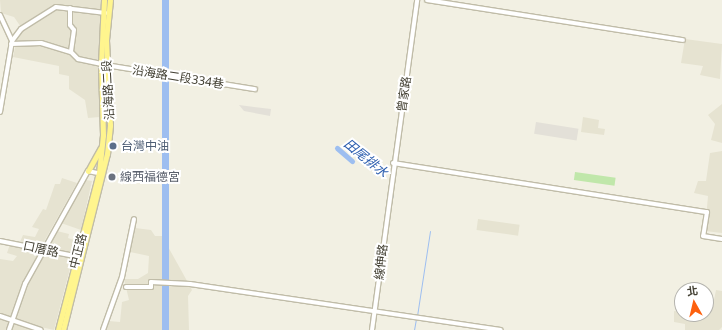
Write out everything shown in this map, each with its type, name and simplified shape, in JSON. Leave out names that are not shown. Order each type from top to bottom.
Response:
[{"type":"main road","name":"沿海路二段","points":[[101,174],[103,65],[106,13],[104,0]]},
{"type":"main road","name":"沿海路二段","points":[[106,13],[110,0]]},
{"type":"main road","name":"沿海路二段","points":[[101,174],[110,125],[103,65]]},
{"type":"main road","points":[[88,171],[102,145]]},
{"type":"main road","name":"中正路","points":[[58,330],[101,174]]},
{"type":"main road","name":"中正路","points":[[63,330],[79,257]]},
{"type":"street","name":"曾家路","points":[[390,188],[417,0]]},
{"type":"street","points":[[427,0],[683,40]]},
{"type":"street","points":[[0,112],[12,42],[21,29],[45,10],[70,8],[106,13]]},
{"type":"street","points":[[70,8],[70,25],[74,30],[71,52]]},
{"type":"street","points":[[0,15],[12,42]]},
{"type":"street","name":"沿海路二段334巷","points":[[12,42],[41,43],[71,52],[78,59],[103,65],[255,89]]},
{"type":"street","points":[[393,163],[707,212],[704,236],[722,239]]},
{"type":"street","points":[[9,330],[25,284],[88,171],[101,174]]},
{"type":"street","name":"線伸路","points":[[372,330],[390,188]]},
{"type":"street","points":[[103,330],[122,277],[134,219]]},
{"type":"street","name":"口厝路","points":[[0,241],[79,257]]},
{"type":"street","points":[[126,287],[151,286],[151,282],[190,284],[375,309],[502,330]]},
{"type":"street","points":[[0,316],[40,330]]},
{"type":"shaded area","points":[[0,0],[102,0],[100,117],[88,118],[85,100],[69,89],[69,76],[59,74],[59,66],[13,57],[18,34],[23,30],[14,17],[1,13]]},
{"type":"shaded area","points":[[685,39],[722,44],[720,79],[700,75],[703,66],[681,63]]},
{"type":"shaded area","points":[[722,104],[722,143],[711,140],[715,124],[708,115]]},
{"type":"shaded area","points":[[239,105],[271,109],[270,116],[244,111]]},
{"type":"shaded area","points":[[583,117],[599,120],[598,128],[605,129],[604,135],[581,132]]},
{"type":"shaded area","points":[[536,122],[578,129],[577,141],[534,134]]},
{"type":"shaded area","points":[[722,151],[722,233],[705,231],[708,196],[694,193],[698,181],[706,181],[710,153]]},
{"type":"shaded area","points":[[62,178],[77,183],[41,247],[20,242],[23,235],[35,237],[39,229],[32,227],[43,209],[46,210],[55,184],[60,184]]},
{"type":"shaded area","points":[[86,180],[92,181],[81,230],[61,223]]},
{"type":"shaded area","points":[[478,219],[520,225],[518,236],[476,230]]},
{"type":"shaded area","points":[[135,228],[151,230],[155,236],[162,236],[192,290],[188,296],[189,330],[106,330],[109,321],[120,322],[122,302],[129,300],[124,279],[138,279],[148,273],[149,256],[130,252]]},
{"type":"shaded area","points":[[57,231],[69,234],[68,238],[77,241],[73,254],[46,249]]},
{"type":"shaded area","points":[[10,244],[73,257],[54,330],[32,325],[29,330],[0,330],[0,259],[13,261],[17,256],[7,253]]},
{"type":"shaded area","points":[[716,290],[722,291],[722,327],[719,330],[685,330],[685,324],[674,322],[714,322],[714,300]]},
{"type":"green space","points":[[575,172],[616,178],[614,186],[574,180]]},
{"type":"water","points":[[162,0],[169,0],[169,330],[162,330]]},
{"type":"waterway","name":"田尾排水","points":[[337,148],[352,161]]},
{"type":"waterway","points":[[397,161],[655,202]]},
{"type":"waterway","points":[[391,203],[393,194]]},
{"type":"waterway","points":[[417,316],[430,231]]},
{"type":"waterway","points":[[414,330],[416,319]]},
{"type":"place","name":"台灣中油","points":[[113,146]]},
{"type":"place","name":"線西福德宮","points":[[112,177]]}]
